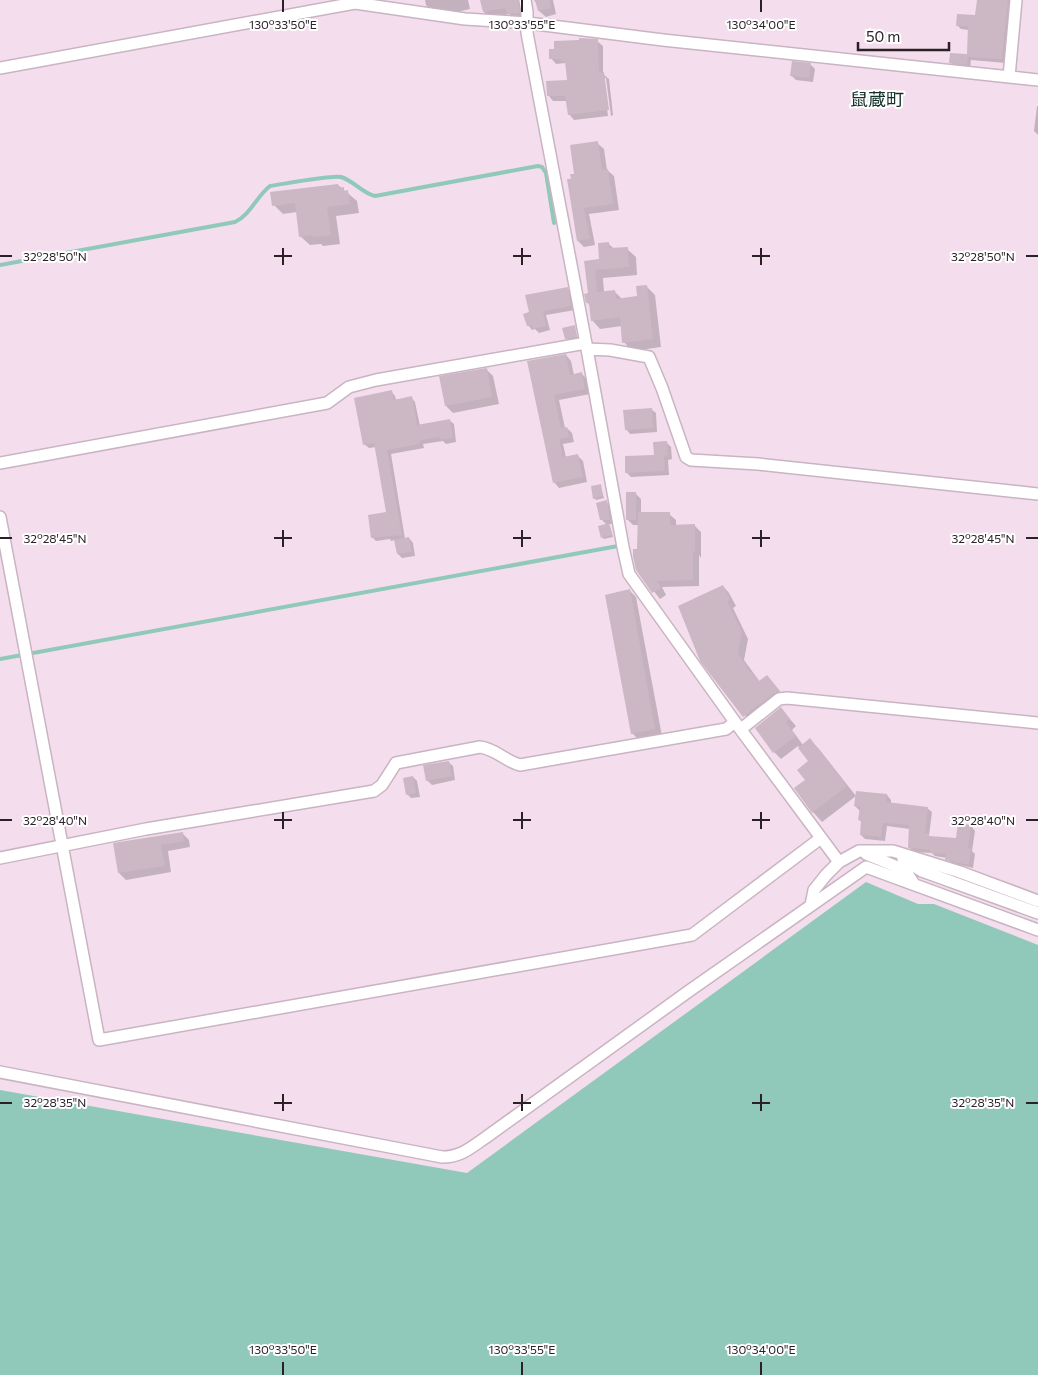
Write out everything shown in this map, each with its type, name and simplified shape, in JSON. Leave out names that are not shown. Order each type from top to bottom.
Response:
[{"type":"street","points":[[525,0],[528,23],[527,33],[629,574],[830,850],[826,875],[814,890],[811,905]]},
{"type":"street","points":[[1009,77],[1016,0]]},
{"type":"street","points":[[0,68],[356,3],[465,19],[528,23],[663,40],[1038,80]]},
{"type":"street","points":[[0,463],[327,404],[349,387],[376,380],[586,346],[649,357],[686,457],[691,460],[758,464],[1038,494]]},
{"type":"street","points":[[0,517],[99,1040],[692,935],[830,850],[893,851],[960,872],[1038,901]]},
{"type":"street","points":[[0,858],[146,829],[374,791],[382,785],[396,763],[480,746],[489,748],[512,763],[520,765],[726,729],[738,726],[779,699],[786,698],[1038,723]]},
{"type":"street","points":[[859,851],[905,870],[914,884]]},
{"type":"street","points":[[893,851],[922,871],[1038,913]]},
{"type":"street","points":[[0,1072],[450,1157],[461,1154],[486,1138],[866,867],[1038,930]]},
{"type":"shaded area","points":[[866,882],[918,904],[934,904],[1038,945],[1038,1375],[0,1375],[0,1090],[467,1173]]},
{"type":"building","points":[[480,0],[518,0],[520,13],[507,14],[505,8],[483,12]]},
{"type":"building","points":[[535,0],[550,0],[551,8],[538,11]]},
{"type":"building","points":[[977,0],[1008,0],[1002,59],[968,57],[967,65],[949,63],[950,53],[967,54],[968,26],[956,26],[957,14],[975,15]]},
{"type":"building","points":[[579,38],[598,39],[599,73],[604,72],[609,110],[568,115],[565,96],[547,96],[546,81],[567,80],[565,61],[549,59],[549,49],[554,49],[554,41],[579,40]]},
{"type":"building","points":[[792,61],[811,63],[809,78],[790,76]]},
{"type":"building","points":[[598,141],[602,170],[608,169],[613,204],[584,208],[590,239],[577,241],[567,179],[571,179],[570,174],[574,174],[570,145]]},
{"type":"building","points":[[338,184],[339,188],[344,187],[344,191],[348,190],[350,204],[327,207],[331,235],[299,237],[295,203],[272,206],[270,192]]},
{"type":"building","points":[[609,242],[609,248],[628,247],[629,267],[595,270],[597,292],[615,290],[616,299],[637,296],[636,286],[647,285],[653,339],[622,343],[620,317],[591,321],[589,303],[586,303],[584,294],[588,293],[584,261],[599,259],[598,243]]},
{"type":"building","points":[[568,287],[571,306],[543,311],[546,326],[533,329],[532,325],[527,326],[523,314],[529,312],[525,295]]},
{"type":"building","points":[[575,325],[577,337],[565,339],[562,328]]},
{"type":"building","points":[[566,354],[570,375],[582,372],[585,389],[554,395],[561,428],[567,427],[569,437],[559,439],[563,457],[578,454],[583,477],[553,483],[527,361]]},
{"type":"building","points":[[487,368],[492,397],[445,406],[439,376]]},
{"type":"building","points":[[392,390],[394,400],[412,396],[417,425],[450,419],[453,438],[441,440],[440,437],[420,440],[420,444],[387,450],[402,535],[371,538],[368,515],[386,512],[374,443],[363,445],[354,398]]},
{"type":"building","points":[[652,408],[653,428],[625,430],[623,410]]},
{"type":"building","points":[[667,441],[668,455],[664,456],[665,471],[625,473],[625,456],[654,455],[653,442]]},
{"type":"building","points":[[601,484],[603,496],[593,499],[591,486]]},
{"type":"building","points":[[626,492],[636,492],[636,520],[626,520]]},
{"type":"building","points":[[607,500],[610,520],[600,520],[596,503]]},
{"type":"building","points":[[638,512],[670,512],[670,525],[695,524],[693,580],[657,581],[661,588],[652,593],[636,570],[633,556],[633,549],[637,549]]},
{"type":"building","points":[[609,523],[612,535],[601,538],[598,526]]},
{"type":"building","points":[[409,537],[412,552],[397,554],[394,540]]},
{"type":"building","points":[[723,585],[730,599],[727,601],[742,631],[738,653],[751,673],[759,681],[767,675],[780,691],[774,693],[743,717],[700,661],[678,606]]},
{"type":"building","points":[[630,589],[655,729],[631,734],[605,595]]},
{"type":"building","points":[[781,707],[790,719],[786,722],[796,736],[773,753],[755,728]]},
{"type":"building","points":[[810,738],[847,786],[812,813],[794,788],[805,780],[797,770],[808,761],[798,748]]},
{"type":"building","points":[[449,761],[452,776],[426,781],[423,765]]},
{"type":"building","points":[[413,776],[416,793],[406,795],[403,778]]},
{"type":"building","points":[[856,791],[887,794],[886,802],[928,807],[925,833],[929,833],[929,836],[956,838],[958,823],[971,825],[968,848],[971,848],[969,865],[945,860],[946,854],[929,853],[930,850],[908,848],[909,825],[883,823],[881,837],[860,835],[861,820],[858,820],[860,807],[854,806]]},
{"type":"building","points":[[183,832],[184,841],[161,845],[165,866],[118,873],[113,843]]},
{"type":"waterway","points":[[0,265],[235,222],[245,215],[270,186],[327,177],[341,177],[375,196],[538,166],[542,167],[546,173],[554,223]]},
{"type":"waterway","points":[[0,659],[618,546]]},
{"type":"district","name":"鼠蔵町","points":[[877,99]]}]
